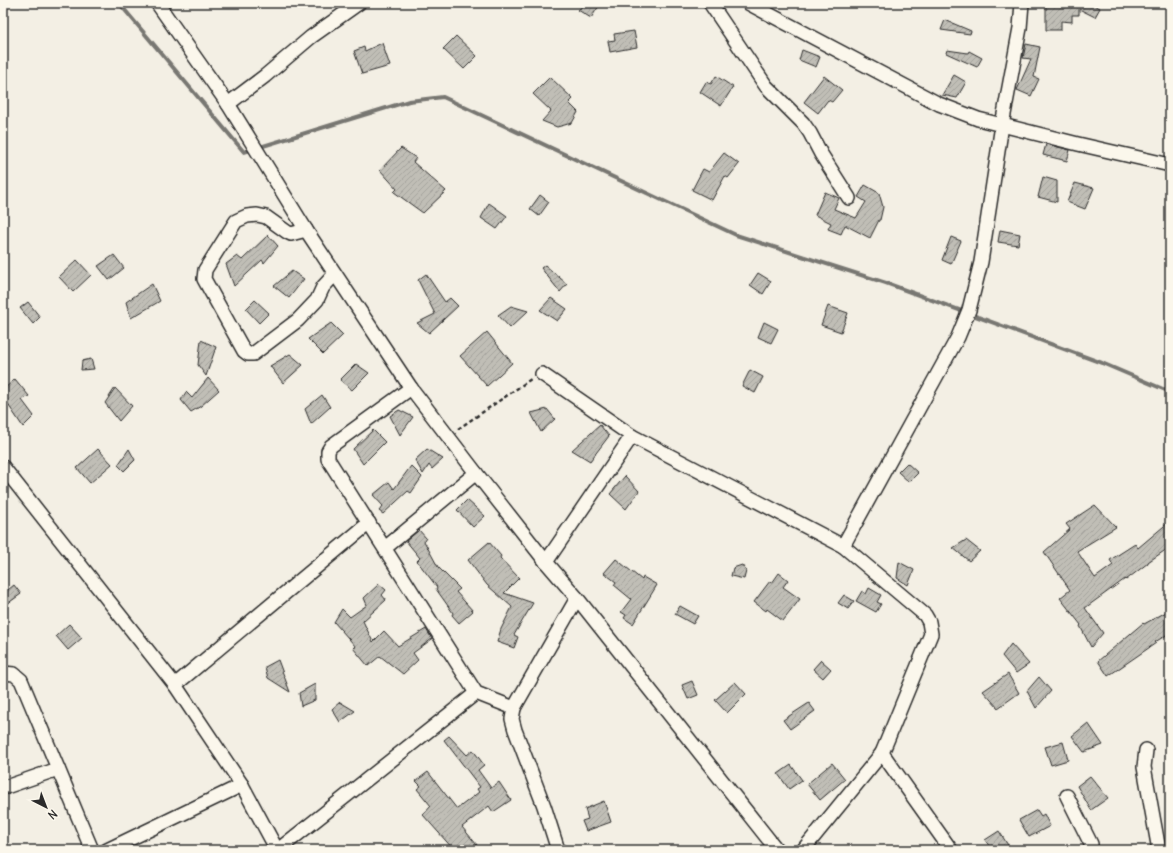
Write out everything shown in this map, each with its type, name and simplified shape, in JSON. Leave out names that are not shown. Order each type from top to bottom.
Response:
[{"type":"street","points":[[157,3],[228,104],[334,274],[411,388],[546,562],[577,598],[777,850]]},
{"type":"street","points":[[228,104],[266,76],[311,37],[360,3]]},
{"type":"street","points":[[710,3],[766,86],[803,123],[810,133],[820,154],[849,198]]},
{"type":"street","points":[[748,3],[939,104],[978,119],[1170,165]]},
{"type":"street","points":[[843,546],[958,337],[969,310],[981,262],[1002,125],[1020,28],[1022,3]]},
{"type":"street","points":[[306,230],[291,234],[266,217],[257,215],[246,216],[236,221],[205,270],[205,281],[244,351],[248,354],[253,354],[298,320],[317,300],[323,287],[334,274]]},
{"type":"street","points":[[542,374],[632,436],[843,546],[925,615],[929,622],[931,634],[882,753],[803,850]]},
{"type":"street","points":[[411,388],[331,446],[328,451],[328,459],[476,693],[514,708]]},
{"type":"street","points":[[546,562],[632,436]]},
{"type":"street","points":[[3,467],[175,685],[242,785],[277,850],[476,693]]},
{"type":"street","points":[[385,548],[476,473]]},
{"type":"street","points":[[175,685],[369,523]]},
{"type":"street","points":[[558,850],[546,812],[512,719],[514,708],[577,598]]},
{"type":"street","points":[[3,674],[14,674],[21,680],[92,850]]},
{"type":"street","points":[[1146,750],[1144,767],[1159,850]]},
{"type":"street","points":[[882,753],[951,850]]},
{"type":"street","points":[[3,788],[58,769]]},
{"type":"street","points":[[107,850],[242,785]]},
{"type":"street","points":[[1067,796],[1091,844],[1091,850]]},
{"type":"path","points":[[447,436],[536,376],[542,374]]},
{"type":"building","points":[[586,3],[601,3],[591,18],[578,10]]},
{"type":"building","points":[[1046,3],[1090,3],[1100,8],[1095,17],[1079,9],[1079,15],[1072,15],[1072,22],[1061,21],[1061,30],[1046,30]]},
{"type":"building","points":[[945,20],[971,31],[970,34],[941,30]]},
{"type":"building","points":[[634,31],[637,47],[610,52],[608,41],[615,40],[614,34]]},
{"type":"building","points":[[456,36],[477,56],[464,69],[443,49]]},
{"type":"building","points":[[382,43],[390,66],[362,74],[354,51],[364,47],[365,51]]},
{"type":"building","points":[[1026,44],[1040,47],[1034,77],[1039,79],[1031,96],[1017,90],[1031,59],[1023,58]]},
{"type":"building","points":[[802,50],[820,57],[816,67],[799,60]]},
{"type":"building","points":[[947,50],[968,53],[969,51],[982,58],[977,67],[946,53]]},
{"type":"building","points":[[954,75],[966,82],[957,98],[942,95]]},
{"type":"building","points":[[716,76],[733,87],[721,106],[700,92],[706,82],[711,84]]},
{"type":"building","points":[[824,76],[842,90],[832,102],[828,100],[818,113],[804,102]]},
{"type":"building","points":[[550,77],[573,99],[569,103],[578,112],[572,123],[557,127],[542,121],[551,111],[533,94]]},
{"type":"building","points":[[1046,144],[1070,150],[1067,161],[1043,155]]},
{"type":"building","points":[[401,148],[416,158],[413,162],[446,191],[423,213],[394,192],[397,189],[380,170]]},
{"type":"building","points":[[724,153],[739,164],[728,178],[725,176],[712,200],[692,190],[703,169],[709,172]]},
{"type":"building","points":[[1043,177],[1057,181],[1057,202],[1038,197]]},
{"type":"building","points":[[1075,183],[1094,188],[1085,209],[1067,202]]},
{"type":"building","points":[[865,185],[879,193],[883,207],[880,220],[870,238],[845,225],[841,234],[828,229],[831,223],[815,215],[825,192],[839,198],[834,209],[856,218],[866,202],[858,197]]},
{"type":"building","points":[[540,195],[549,202],[539,216],[530,209]]},
{"type":"building","points":[[489,203],[507,216],[497,229],[481,218]]},
{"type":"building","points":[[1000,230],[1020,234],[1018,245],[998,242]]},
{"type":"building","points":[[268,235],[278,246],[264,263],[262,260],[234,286],[226,264],[237,256],[242,260]]},
{"type":"building","points":[[951,237],[961,241],[951,264],[942,260]]},
{"type":"building","points":[[114,255],[124,268],[109,280],[98,266]]},
{"type":"building","points":[[77,260],[91,275],[73,292],[59,277]]},
{"type":"building","points":[[545,265],[567,284],[560,292],[541,268]]},
{"type":"building","points":[[292,271],[304,279],[289,298],[274,286]]},
{"type":"building","points":[[758,273],[771,281],[763,294],[750,285]]},
{"type":"building","points":[[426,274],[445,302],[450,298],[458,306],[429,333],[417,323],[435,314],[418,280]]},
{"type":"building","points":[[152,284],[160,301],[131,318],[126,302]]},
{"type":"building","points":[[551,298],[567,309],[557,321],[540,310]]},
{"type":"building","points":[[255,300],[269,313],[259,323],[246,309]]},
{"type":"building","points":[[28,302],[40,317],[33,324],[20,308]]},
{"type":"building","points":[[511,306],[528,311],[510,328],[498,315]]},
{"type":"building","points":[[828,306],[848,313],[841,332],[821,325]]},
{"type":"building","points":[[764,322],[778,329],[771,343],[758,337]]},
{"type":"building","points":[[331,323],[343,335],[323,354],[308,339]]},
{"type":"building","points":[[487,332],[512,363],[487,386],[460,356]]},
{"type":"building","points":[[201,340],[216,347],[206,376],[198,365]]},
{"type":"building","points":[[290,354],[303,365],[283,383],[270,366]]},
{"type":"building","points":[[91,359],[94,369],[81,370],[82,361]]},
{"type":"building","points":[[356,364],[369,373],[352,390],[340,380]]},
{"type":"building","points":[[750,370],[763,377],[755,393],[742,386]]},
{"type":"building","points":[[208,378],[219,390],[201,406],[191,412],[181,400],[186,392],[192,398]]},
{"type":"building","points":[[15,379],[29,396],[22,400],[34,416],[23,427],[3,397],[3,390]]},
{"type":"building","points":[[115,388],[132,406],[119,421],[105,403]]},
{"type":"building","points":[[322,395],[330,407],[311,424],[305,409]]},
{"type":"building","points":[[547,409],[555,419],[541,432],[531,413]]},
{"type":"building","points":[[399,410],[413,417],[400,435],[390,416]]},
{"type":"building","points":[[600,425],[609,436],[590,461],[572,450]]},
{"type":"building","points":[[373,430],[385,442],[363,464],[353,449]]},
{"type":"building","points":[[98,449],[112,464],[90,483],[77,468]]},
{"type":"building","points":[[129,449],[135,460],[124,471],[118,465]]},
{"type":"building","points":[[427,449],[443,459],[432,469],[429,465],[423,474],[415,460]]},
{"type":"building","points":[[907,463],[918,473],[909,482],[898,472]]},
{"type":"building","points":[[411,466],[422,477],[411,493],[408,491],[383,514],[379,511],[383,506],[373,495],[389,482],[394,489]]},
{"type":"building","points":[[625,476],[639,491],[626,509],[610,494]]},
{"type":"building","points":[[467,500],[485,516],[473,527],[457,510]]},
{"type":"building","points":[[1095,505],[1116,527],[1077,551],[1095,578],[1113,565],[1110,560],[1135,544],[1138,548],[1170,521],[1170,547],[1085,608],[1103,633],[1091,647],[1080,626],[1081,625],[1060,598],[1070,590],[1044,552],[1070,529],[1066,524]]},
{"type":"building","points":[[419,530],[426,538],[424,541],[438,567],[460,589],[456,592],[473,611],[459,623],[452,615],[453,613],[436,589],[437,587],[417,561],[420,558],[406,541]]},
{"type":"building","points":[[966,540],[980,551],[969,561],[953,548]]},
{"type":"building","points":[[489,542],[501,556],[500,558],[519,578],[504,593],[533,603],[514,635],[518,637],[514,648],[497,642],[501,629],[512,607],[487,585],[468,560]]},
{"type":"building","points":[[616,559],[642,580],[643,577],[657,585],[633,624],[624,618],[626,615],[621,612],[631,599],[614,585],[616,582],[604,573]]},
{"type":"building","points":[[899,562],[914,570],[908,585],[897,578]]},
{"type":"building","points":[[742,565],[746,571],[744,579],[731,576],[733,568]]},
{"type":"building","points":[[779,573],[788,580],[783,587],[800,599],[783,621],[767,609],[766,611],[754,602],[770,581],[772,583]]},
{"type":"building","points":[[379,584],[386,590],[382,595],[386,600],[363,621],[373,642],[384,631],[398,646],[426,629],[432,639],[413,653],[418,660],[403,674],[380,656],[368,666],[353,648],[356,647],[334,622],[342,609],[350,617],[367,605],[364,598]]},
{"type":"building","points":[[14,585],[21,594],[7,604],[3,599],[3,594]]},
{"type":"building","points":[[869,588],[881,595],[877,602],[881,604],[876,612],[856,601],[862,591],[866,594]]},
{"type":"building","points":[[844,595],[854,601],[848,609],[838,603]]},
{"type":"building","points":[[680,606],[698,616],[693,624],[675,614]]},
{"type":"building","points":[[1170,610],[1170,633],[1108,676],[1098,661],[1143,623],[1144,624]]},
{"type":"building","points":[[69,624],[82,638],[68,650],[56,636]]},
{"type":"building","points":[[1011,644],[1029,664],[1016,673],[1002,656]]},
{"type":"building","points":[[278,660],[290,692],[268,678],[265,667]]},
{"type":"building","points":[[821,660],[831,669],[823,678],[813,669]]},
{"type":"building","points":[[1008,674],[1019,693],[998,708],[983,691]]},
{"type":"building","points":[[1039,677],[1051,691],[1036,708],[1027,691]]},
{"type":"building","points":[[692,681],[698,695],[688,699],[682,685]]},
{"type":"building","points":[[735,682],[746,694],[727,713],[715,700]]},
{"type":"building","points":[[315,684],[315,700],[301,706],[299,693]]},
{"type":"building","points":[[340,702],[355,711],[340,722],[332,709]]},
{"type":"building","points":[[809,703],[815,711],[790,729],[783,720]]},
{"type":"building","points":[[1088,723],[1103,745],[1084,752],[1072,736]]},
{"type":"building","points":[[449,736],[467,755],[473,750],[484,765],[478,770],[491,788],[499,782],[511,800],[493,812],[489,806],[462,827],[477,845],[471,850],[454,850],[423,815],[431,806],[417,789],[421,786],[416,781],[428,772],[457,809],[479,792],[477,789],[480,787],[444,740]]},
{"type":"building","points":[[1063,742],[1068,760],[1051,765],[1045,747]]},
{"type":"building","points":[[832,763],[845,779],[820,800],[807,784]]},
{"type":"building","points":[[791,765],[802,780],[789,789],[778,774]]},
{"type":"building","points":[[1090,776],[1108,798],[1091,810],[1077,786]]},
{"type":"building","points":[[604,801],[611,822],[586,831],[582,821],[588,819],[585,809]]},
{"type":"building","points":[[1037,810],[1041,816],[1044,814],[1050,826],[1029,837],[1019,820]]},
{"type":"building","points":[[999,831],[1011,850],[992,850],[985,840]]},
{"type":"waterway","points":[[119,3],[244,152],[409,101],[443,97],[736,235],[886,283],[1102,363],[1170,392]]}]
